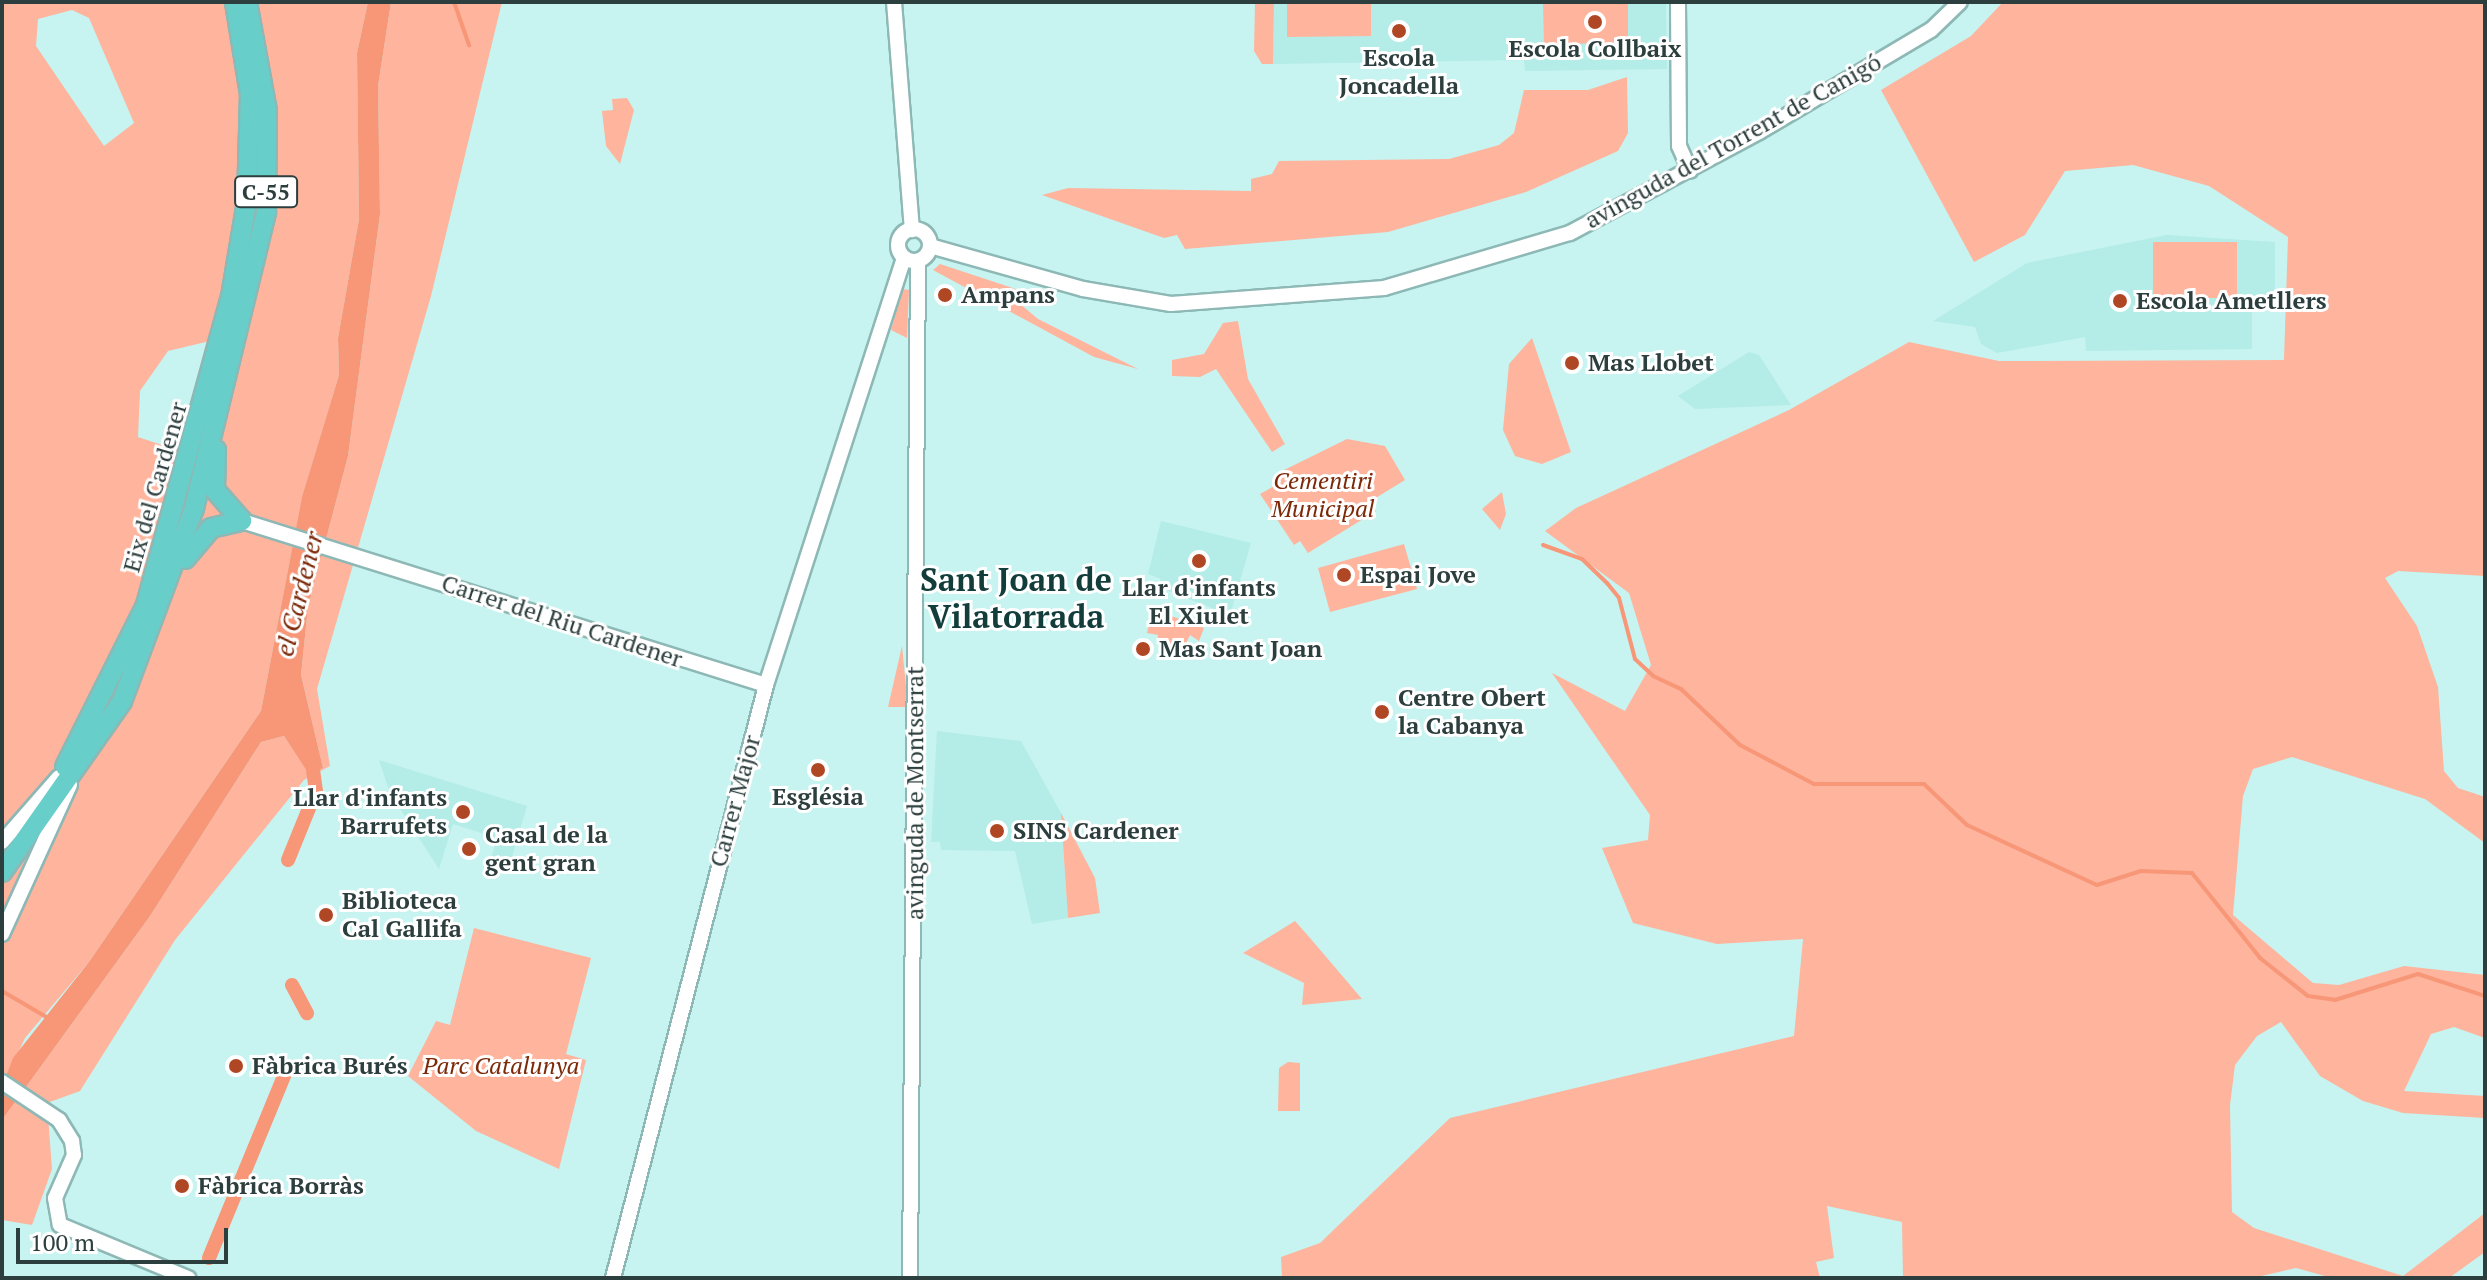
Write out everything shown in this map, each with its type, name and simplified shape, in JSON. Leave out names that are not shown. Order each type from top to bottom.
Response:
[{"type":"main road","name":"Eix del Cardener","points":[[5,858],[59,777],[135,631],[216,355],[247,201],[250,94],[235,2]]},
{"type":"main road","name":"Eix del Cardener","points":[[165,597],[194,508],[266,212],[267,111],[247,2]]},
{"type":"main road","name":"Eix del Cardener","points":[[194,508],[189,493],[213,399],[216,355]]},
{"type":"main road","name":"Eix del Cardener","points":[[218,414],[215,490],[239,520]]},
{"type":"main road","name":"Eix del Cardener","points":[[194,508],[239,520]]},
{"type":"main road","name":"Eix del Cardener","points":[[135,631],[147,616],[183,516],[194,508]]},
{"type":"main road","name":"Eix del Cardener","points":[[5,858],[78,767],[122,701],[165,597],[192,543],[239,520]]},
{"type":"street","points":[[894,2],[912,230]]},
{"type":"street","points":[[1678,2],[1679,146],[1690,171]]},
{"type":"street","name":"avinguda del Torrent de Canigó","points":[[930,246],[1083,289],[1171,304],[1384,288],[1570,233],[1690,171],[1931,30],[1960,2]]},
{"type":"street","points":[[912,230],[926,235],[930,246],[911,259],[899,242],[912,230]]},
{"type":"street","name":"Carrer Major","points":[[613,1278],[766,685],[880,330],[911,259]]},
{"type":"street","name":"avinguda de Montserrat","points":[[910,1278],[911,259]]},
{"type":"street","name":"Carrer del Riu Cardener","points":[[239,520],[766,685]]},
{"type":"street","points":[[2,934],[78,767]]},
{"type":"street","points":[[2,1082],[49,1112],[67,1130],[74,1155],[55,1198],[60,1225],[188,1278]]},
{"type":"shaded area","name":"Escola Joncadella","points":[[1274,2],[1666,2],[1667,69],[1525,71],[1524,60],[1273,64]]},
{"type":"shaded area","name":"Escola Ametllers","points":[[2167,235],[2275,242],[2275,308],[2252,308],[2252,349],[2086,351],[2085,337],[1997,353],[1981,344],[1975,327],[1933,321],[2027,263]]},
{"type":"shaded area","points":[[1749,352],[1759,355],[1791,405],[1695,409],[1678,396]]},
{"type":"shaded area","name":"Llar d'infants El Xiulet","points":[[1161,521],[1251,543],[1230,615],[1158,587],[1161,579],[1148,574]]},
{"type":"shaded area","name":"SINS Cardener","points":[[937,731],[1021,741],[1061,813],[1068,918],[1032,924],[1015,851],[941,850],[940,842],[931,842]]},
{"type":"shaded area","name":"Llar d'infants Barrufets","points":[[379,760],[527,806],[509,867],[490,861],[497,838],[453,824],[439,869],[390,793]]},
{"type":"green space","points":[[2,2],[368,2],[357,53],[359,219],[338,338],[339,375],[302,498],[261,711],[89,962],[25,1038],[2,1087]],"holes":[[[72,10],[89,18],[134,123],[104,146],[36,46],[38,19]],[[210,341],[183,452],[138,437],[140,391],[168,351]]]},
{"type":"green space","points":[[391,2],[502,2],[431,296],[317,689],[330,766],[304,780],[175,940],[80,1091],[47,1103],[52,1169],[32,1225],[2,1220],[2,1120],[150,916],[261,742],[284,736],[309,773],[323,768],[301,675],[308,607],[348,456],[380,214],[378,86]]},
{"type":"green space","points":[[1255,2],[1274,2],[1273,64],[1262,64],[1254,51]]},
{"type":"green space","points":[[1287,2],[1371,2],[1371,36],[1287,37]]},
{"type":"green space","points":[[1543,2],[1628,2],[1628,43],[1544,44]]},
{"type":"green space","points":[[2003,2],[2485,2],[2485,576],[2398,571],[2385,578],[2417,626],[2438,687],[2444,771],[2458,788],[2485,797],[2485,843],[2425,799],[2292,757],[2253,769],[2243,796],[2233,915],[2313,983],[2339,985],[2404,966],[2485,975],[2485,1038],[2454,1027],[2431,1034],[2404,1091],[2485,1096],[2485,1118],[2403,1113],[2363,1101],[2320,1076],[2281,1022],[2257,1036],[2235,1065],[2230,1105],[2232,1212],[2254,1228],[2403,1276],[2485,1213],[2485,1252],[2449,1278],[2332,1278],[2296,1268],[2253,1278],[1903,1278],[1902,1222],[1827,1206],[1834,1258],[1816,1262],[1820,1278],[1282,1278],[1281,1257],[1320,1243],[1450,1118],[1794,1036],[1803,939],[1717,944],[1633,923],[1602,848],[1648,840],[1650,815],[1552,673],[1625,711],[1651,665],[1629,593],[1545,531],[1576,508],[1789,410],[1909,342],[1999,361],[2284,360],[2288,237],[2209,186],[2133,165],[2065,171],[2025,235],[1974,262],[1881,90],[1971,36]]},
{"type":"green space","points":[[1627,77],[1628,133],[1618,151],[1526,192],[1388,232],[1185,249],[1177,235],[1164,238],[1042,195],[1068,188],[1251,191],[1251,179],[1272,174],[1279,161],[1449,159],[1499,145],[1514,133],[1524,90],[1588,90]]},
{"type":"green space","points":[[627,98],[634,110],[620,164],[606,146],[602,111],[613,110],[612,99]]},
{"type":"green space","points":[[2153,242],[2237,242],[2237,298],[2153,298]]},
{"type":"green space","points":[[940,264],[1028,293],[1020,304],[1038,319],[1138,369],[1094,357],[933,270]]},
{"type":"green space","points":[[903,289],[909,290],[907,338],[891,330]]},
{"type":"green space","points":[[1238,321],[1248,379],[1285,444],[1272,452],[1216,369],[1200,377],[1172,376],[1172,360],[1204,354],[1223,323]]},
{"type":"green space","points":[[1532,338],[1571,452],[1542,464],[1515,456],[1503,430],[1509,364]]},
{"type":"green space","name":"Cementiri Municipal","points":[[1347,439],[1385,446],[1405,480],[1369,502],[1376,511],[1308,553],[1300,541],[1294,545],[1260,494],[1281,482],[1276,474]]},
{"type":"green space","points":[[1502,492],[1506,514],[1500,530],[1482,509]]},
{"type":"green space","points":[[1404,544],[1417,589],[1330,612],[1318,568]]},
{"type":"green space","points":[[1152,609],[1204,628],[1199,641],[1190,635],[1181,654],[1157,643],[1158,635],[1147,633]]},
{"type":"green space","points":[[902,646],[908,707],[888,707]]},
{"type":"green space","points":[[1061,813],[1095,878],[1100,913],[1068,918]]},
{"type":"green space","points":[[1295,921],[1362,999],[1302,1005],[1304,983],[1243,953]]},
{"type":"green space","name":"Parc Catalunya","points":[[474,928],[591,958],[566,1054],[586,1060],[559,1169],[476,1131],[408,1076],[436,1021],[450,1025]]},
{"type":"green space","points":[[1288,1062],[1300,1063],[1300,1111],[1278,1111],[1279,1068]]},
{"type":"water","name":"el Cardener","points":[[368,2],[391,2],[378,86],[380,214],[348,456],[308,607],[301,675],[323,768],[309,774],[284,736],[261,742],[150,916],[2,1120],[2,1087],[13,1058],[89,962],[261,711],[302,497],[339,375],[338,338],[359,219],[357,53]]},
{"type":"waterway","points":[[454,2],[469,45]]},
{"type":"waterway","points":[[1543,545],[1582,559],[1607,583],[1619,598],[1635,659],[1653,676],[1681,689],[1740,745],[1814,784],[1924,784],[1967,825],[2097,885],[2141,871],[2192,873],[2260,958],[2308,996],[2335,1000],[2418,974],[2485,996]]},
{"type":"waterway","points":[[288,860],[316,791],[311,755]]},
{"type":"waterway","points":[[292,985],[307,1013]]},
{"type":"waterway","points":[[2,991],[48,1018]]},
{"type":"waterway","points":[[209,1258],[286,1071]]},
{"type":"place","name":"Escola Collbaix","points":[[1595,22]]},
{"type":"place","name":"Escola Joncadella","points":[[1399,31]]},
{"type":"place","name":"Ampans","points":[[945,295]]},
{"type":"place","name":"Escola Ametllers","points":[[2120,301]]},
{"type":"place","name":"Mas Llobet","points":[[1572,363]]},
{"type":"place","name":"Llar d'infants El Xiulet","points":[[1199,561]]},
{"type":"place","name":"Espai Jove","points":[[1344,575]]},
{"type":"place","name":"Mas Sant Joan","points":[[1143,649]]},
{"type":"place","name":"Centre Obert la Cabanya","points":[[1382,712]]},
{"type":"place","name":"Església","points":[[818,770]]},
{"type":"place","name":"Llar d'infants Barrufets","points":[[463,812]]},
{"type":"place","name":"SINS Cardener","points":[[997,831]]},
{"type":"place","name":"Casal de la gent gran","points":[[469,849]]},
{"type":"place","name":"Biblioteca Cal Gallifa","points":[[326,915]]},
{"type":"place","name":"Fàbrica Burés","points":[[236,1066]]},
{"type":"place","name":"Fàbrica Borràs","points":[[182,1186]]},
{"type":"district","name":"Sant Joan de Vilatorrada","points":[[1016,598]]}]
